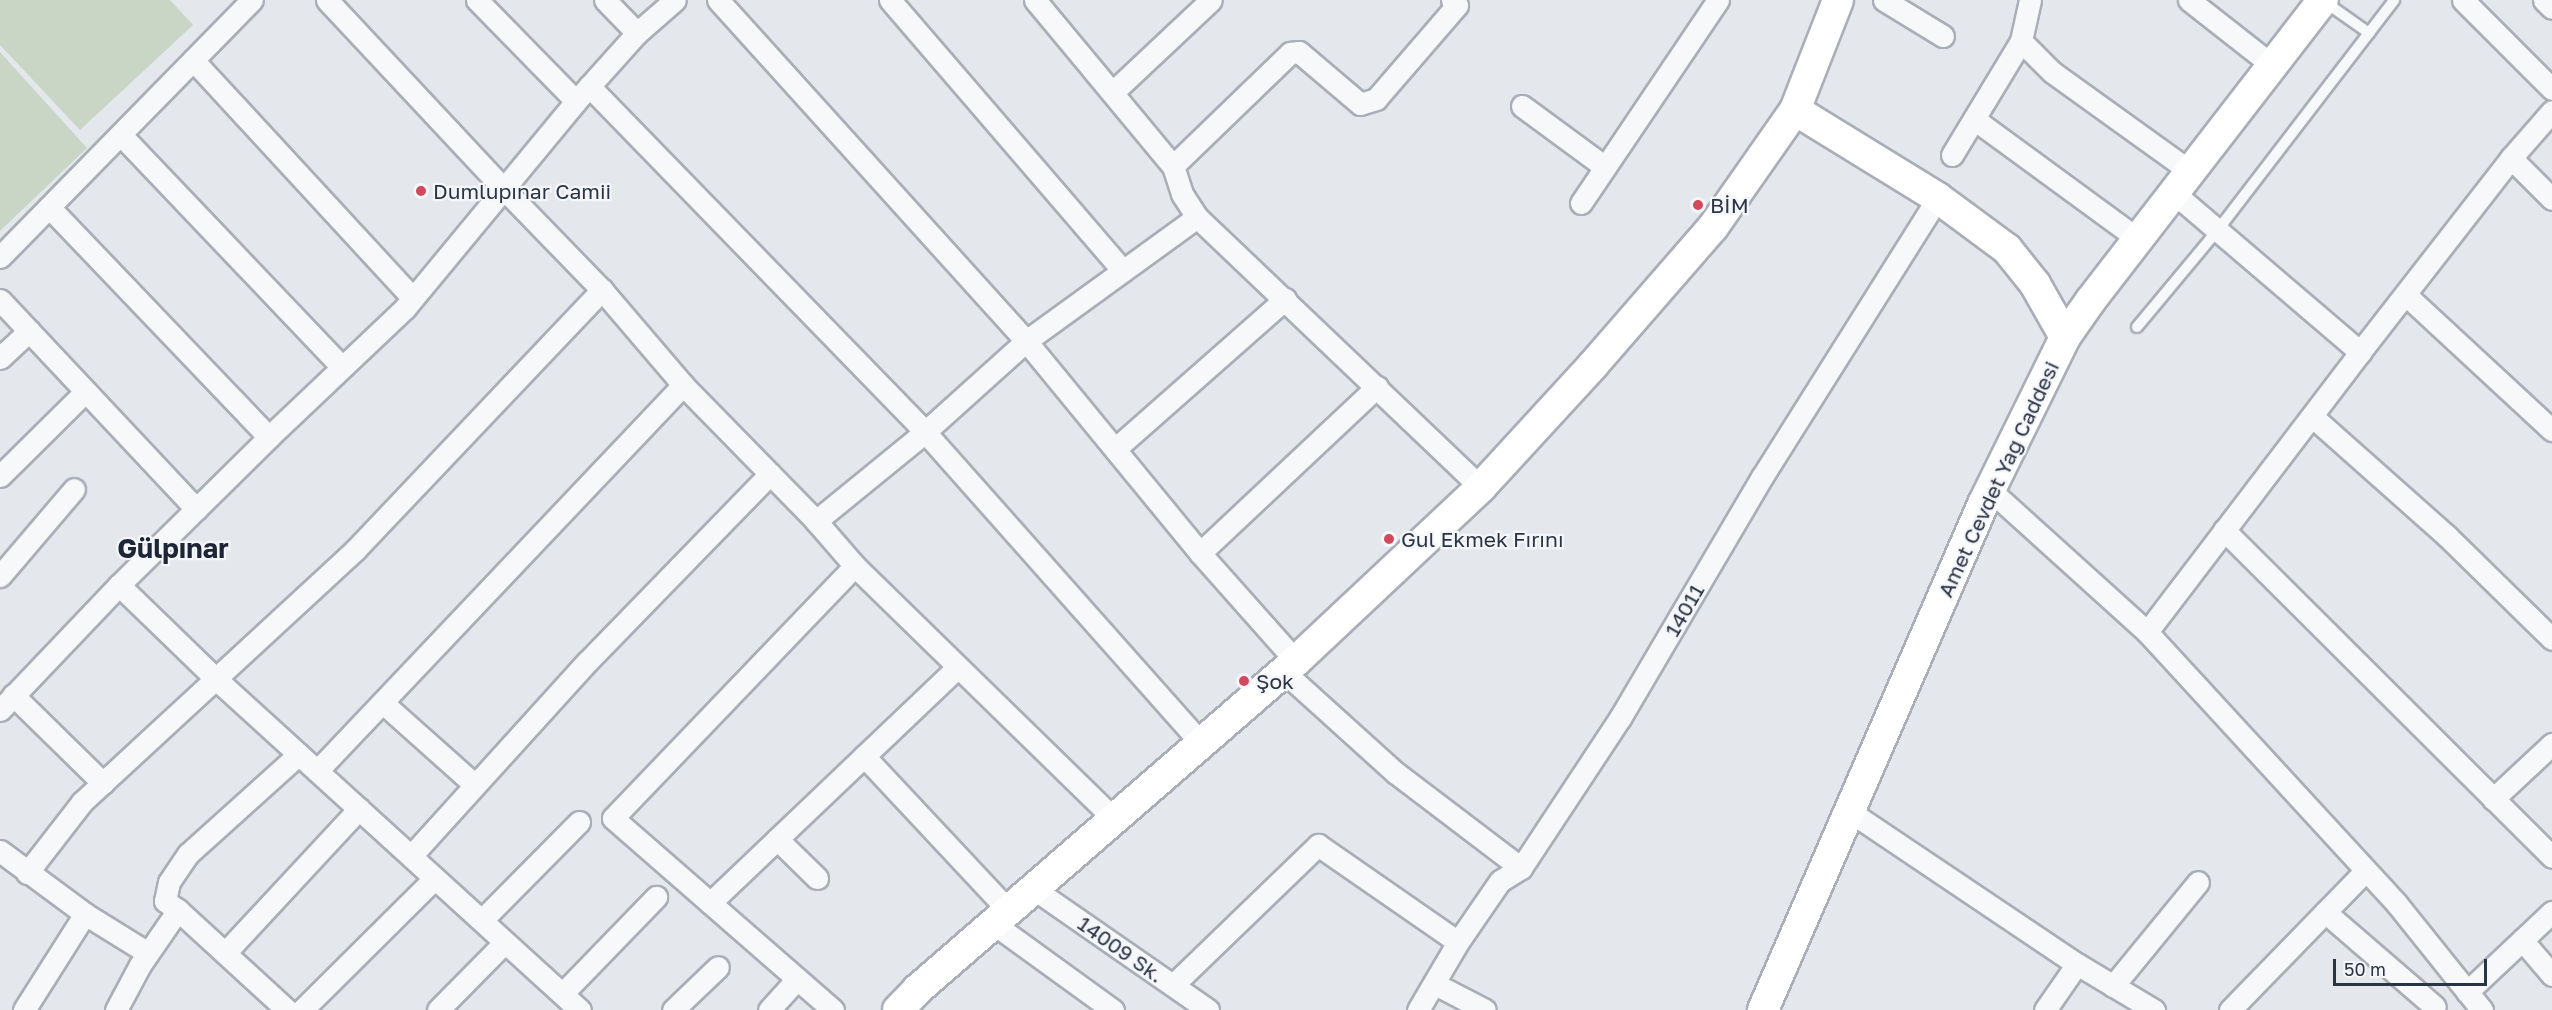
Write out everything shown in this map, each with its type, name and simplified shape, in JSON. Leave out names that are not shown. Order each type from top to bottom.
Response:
[{"type":"main road","points":[[898,1010],[917,990],[1290,666],[1481,487],[1593,365],[1713,227],[1796,110],[1838,0]]},
{"type":"main road","name":"Amet Cevdet Yağ Caddesi","points":[[1763,1010],[1990,490],[2065,337],[2323,0]]},
{"type":"main road","points":[[1796,110],[1938,198],[2007,249],[2035,284],[2065,337]]},
{"type":"street","points":[[0,257],[252,0]]},
{"type":"street","points":[[327,0],[602,290],[683,385],[816,521],[855,566],[1114,819]]},
{"type":"street","points":[[477,0],[583,93],[925,432],[1202,744]]},
{"type":"street","points":[[605,0],[637,33]]},
{"type":"street","points":[[103,783],[7,702],[119,585],[269,436],[413,298],[583,93],[637,33],[675,0]]},
{"type":"street","points":[[718,0],[1026,341],[1290,666],[1396,773],[1521,868]]},
{"type":"street","points":[[890,0],[1123,271]]},
{"type":"street","points":[[1035,0],[1173,166],[1182,194],[1197,218],[1481,487]]},
{"type":"street","points":[[1113,92],[1211,0]]},
{"type":"street","points":[[1173,166],[1290,53],[1299,52],[1360,104],[1376,99],[1457,5],[1452,0]]},
{"type":"street","points":[[1581,203],[1718,0]]},
{"type":"street","points":[[1884,0],[1943,36]]},
{"type":"street","points":[[1952,155],[2021,41],[2031,0]]},
{"type":"street","points":[[2189,0],[2272,65]]},
{"type":"street","points":[[2463,0],[2552,89]]},
{"type":"street","points":[[2544,0],[2552,8]]},
{"type":"street","points":[[2021,41],[2052,72],[2182,182],[2217,231],[2360,352]]},
{"type":"street","points":[[193,60],[413,298]]},
{"type":"street","points":[[1522,106],[1605,167]]},
{"type":"street","points":[[2147,632],[2313,417],[2360,352],[2511,158],[2552,111]]},
{"type":"street","points":[[1974,119],[2138,239]]},
{"type":"street","points":[[121,135],[342,367]]},
{"type":"street","points":[[2511,158],[2552,199]]},
{"type":"street","name":"14011","points":[[1418,1010],[1458,942],[1500,881],[1521,868],[1620,718],[1762,477],[1938,198]]},
{"type":"street","points":[[49,207],[269,436]]},
{"type":"street","points":[[816,521],[925,432],[1026,341],[1197,218]]},
{"type":"street","points":[[27,873],[82,802],[356,550],[602,290]]},
{"type":"street","points":[[2406,295],[2552,430]]},
{"type":"street","points":[[1115,449],[1285,299]]},
{"type":"street","points":[[0,300],[196,509]]},
{"type":"street","points":[[0,358],[28,331]]},
{"type":"street","points":[[317,771],[683,385]]},
{"type":"street","points":[[1200,553],[1377,387]]},
{"type":"street","points":[[0,476],[85,392]]},
{"type":"street","points":[[2313,417],[2447,536],[2552,639]]},
{"type":"street","points":[[411,856],[588,661],[770,474]]},
{"type":"street","points":[[0,576],[74,489]]},
{"type":"street","points":[[1990,490],[2147,632],[2366,870],[2482,1010]]},
{"type":"street","points":[[2224,530],[2552,857]]},
{"type":"street","points":[[833,1010],[613,818],[855,566]]},
{"type":"street","points":[[119,585],[216,679],[580,1010]]},
{"type":"street","points":[[710,903],[958,667]]},
{"type":"street","points":[[382,703],[475,785]]},
{"type":"street","points":[[2493,800],[2552,744]]},
{"type":"street","points":[[287,1010],[178,910],[165,902],[169,882],[188,854],[299,754]]},
{"type":"street","points":[[864,756],[1002,917],[1113,1010]]},
{"type":"street","points":[[225,953],[359,809]]},
{"type":"street","points":[[1850,811],[2077,964],[2154,1010]]},
{"type":"street","points":[[482,920],[579,822]]},
{"type":"street","points":[[777,839],[817,878]]},
{"type":"street","points":[[1173,985],[1318,845],[1458,942]]},
{"type":"street","points":[[0,851],[85,914],[148,953]]},
{"type":"street","points":[[2230,1010],[2366,870]]},
{"type":"street","points":[[302,1010],[435,878]]},
{"type":"street","points":[[2113,986],[2198,882]]},
{"type":"street","name":"14009 Sk.","points":[[1035,889],[1208,1010]]},
{"type":"street","points":[[562,993],[656,897]]},
{"type":"street","points":[[116,1010],[148,953],[178,910]]},
{"type":"street","points":[[2325,912],[2434,1007]]},
{"type":"street","points":[[2467,992],[2552,912]]},
{"type":"street","points":[[24,1010],[85,914]]},
{"type":"street","points":[[2522,940],[2552,975]]},
{"type":"street","points":[[438,1010],[506,942]]},
{"type":"street","points":[[2045,1010],[2077,964]]},
{"type":"street","points":[[673,1010],[718,967]]},
{"type":"street","points":[[770,1010],[798,979]]},
{"type":"street","points":[[1435,984],[1485,1010]]},
{"type":"lane","points":[[2323,0],[2369,33]]},
{"type":"lane","points":[[2137,327],[2217,231],[2394,0]]},
{"type":"green space","points":[[0,0],[170,0],[193,25],[80,130],[0,45]]},
{"type":"green space","points":[[0,52],[87,148],[0,231]]},
{"type":"place","name":"Dumlupınar Camii","points":[[421,191]]},
{"type":"place","name":"BİM","points":[[1698,205]]},
{"type":"place","name":"Gul Ekmek Fırını","points":[[1389,539]]},
{"type":"place","name":"Şok","points":[[1244,681]]},
{"type":"district","name":"Gülpınar","points":[[173,549]]}]
